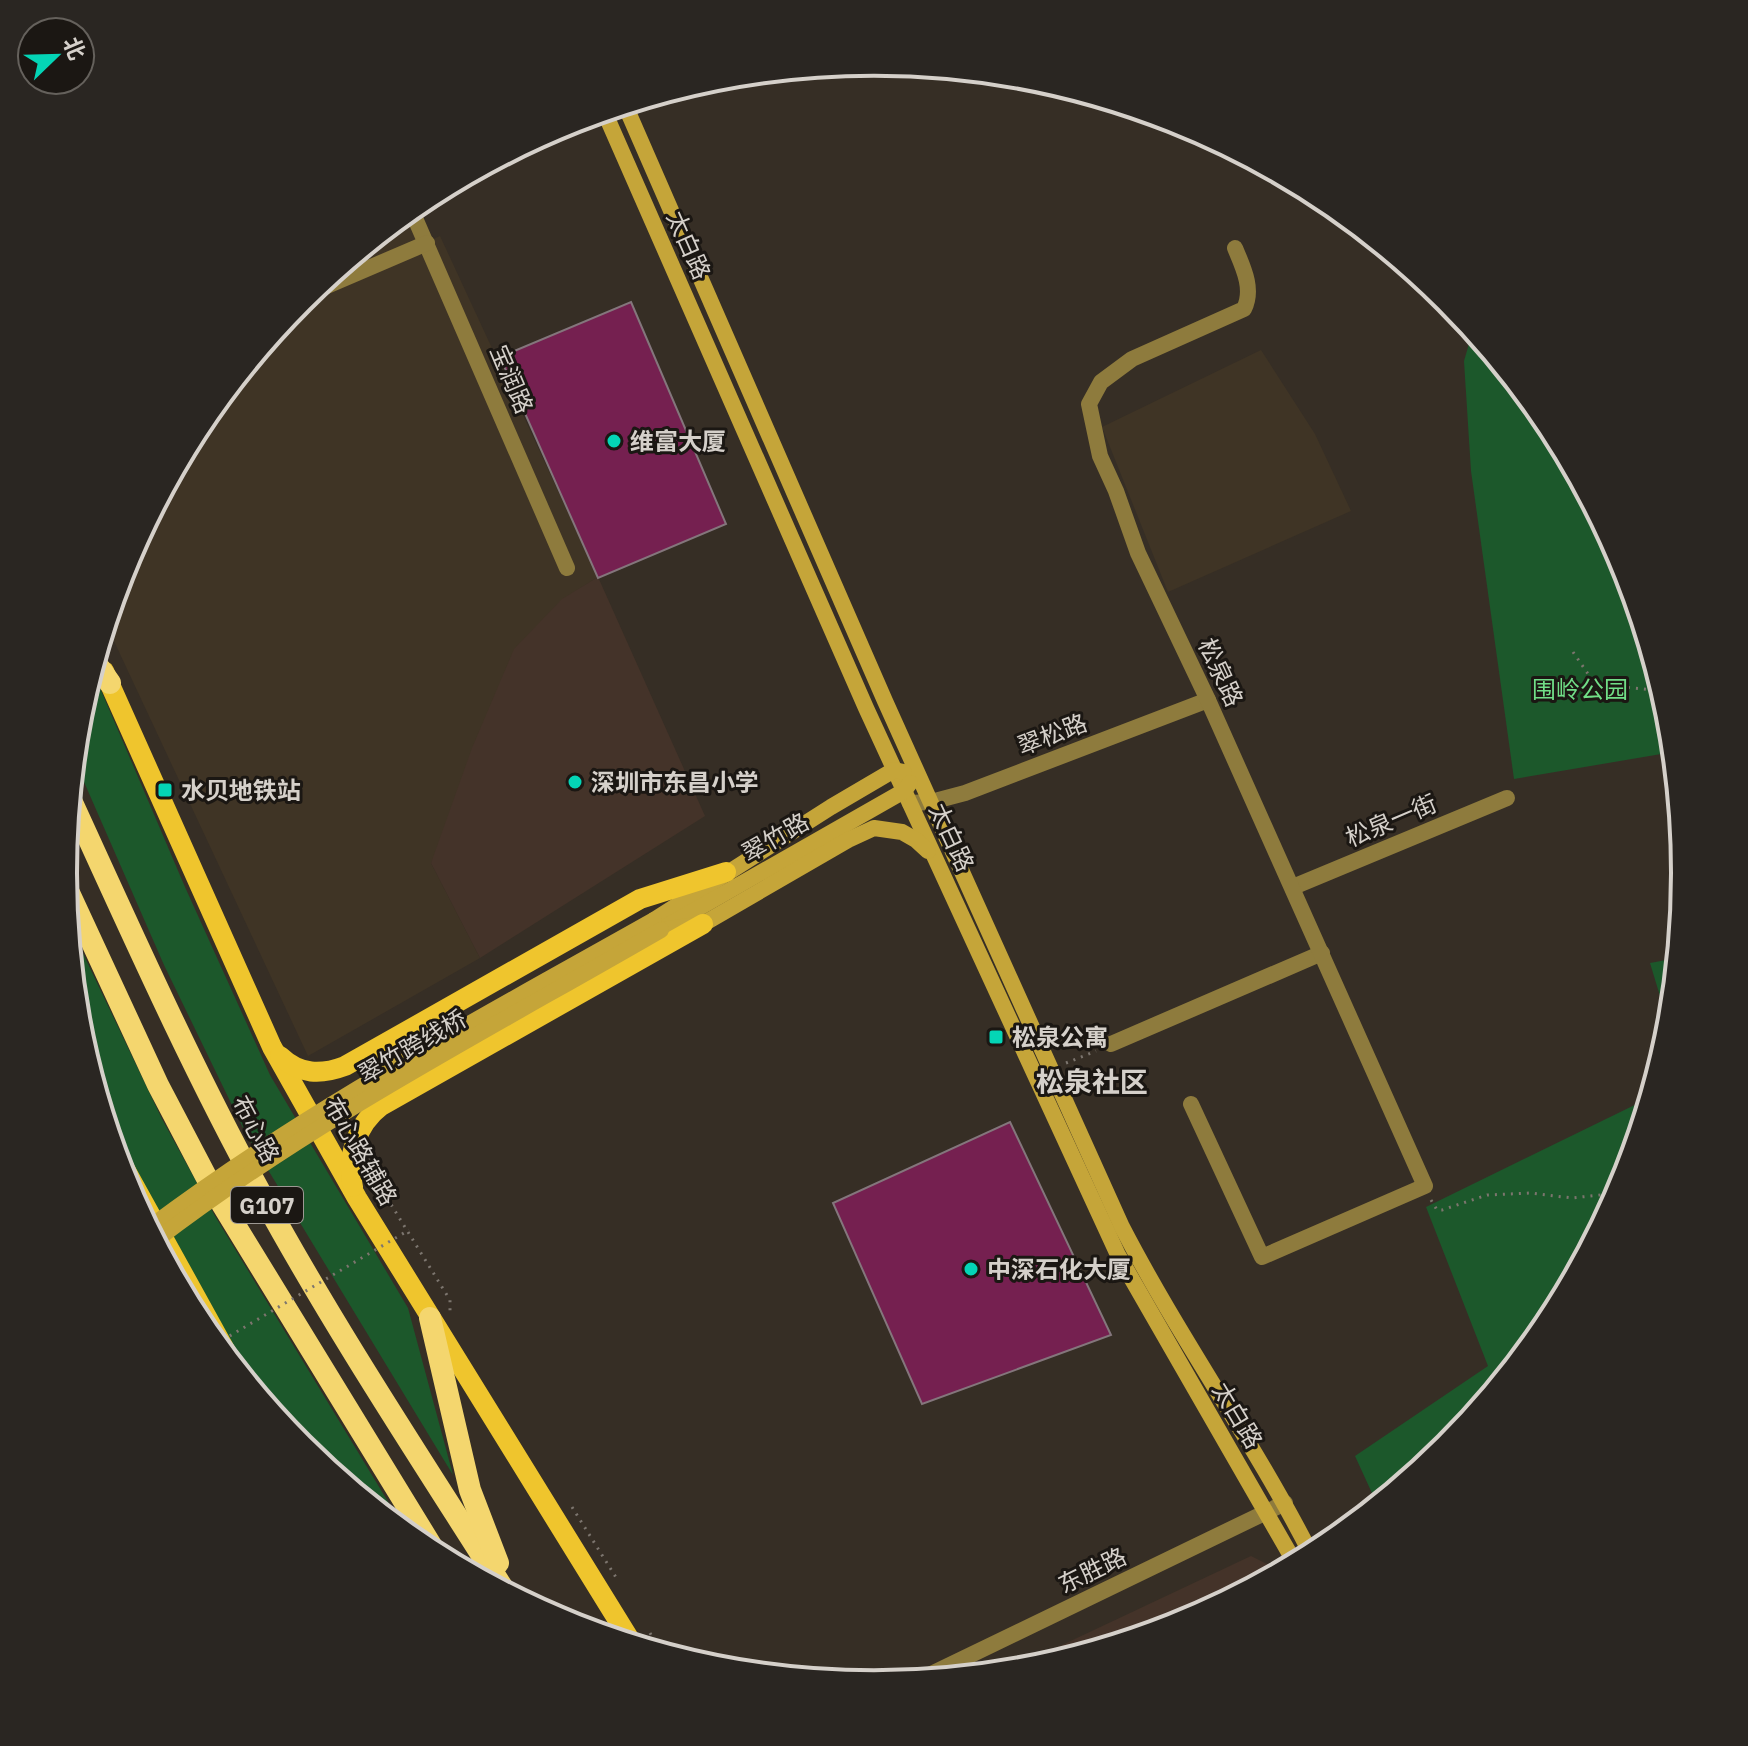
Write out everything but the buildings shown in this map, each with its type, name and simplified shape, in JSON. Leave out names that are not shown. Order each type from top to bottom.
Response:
[{"type":"highway","points":[[103,672],[110,683]]},
{"type":"highway","name":"布心路","points":[[79,818],[186,1053],[261,1194],[339,1328],[493,1573]]},
{"type":"highway","name":"G107","points":[[79,913],[158,1085],[211,1186],[421,1528]]},
{"type":"highway","points":[[430,1318],[470,1490],[504,1579]]},
{"type":"main road","name":"太白路","points":[[629,115],[917,774],[1122,1227],[1145,1271],[1285,1503],[1305,1543]]},
{"type":"main road","name":"太白路","points":[[609,122],[894,770],[1125,1270],[1289,1553]]},
{"type":"main road","name":"布心路辅路","points":[[110,683],[272,1047],[357,1198],[624,1630]]},
{"type":"main road","points":[[894,770],[917,774]]},
{"type":"main road","name":"翠竹路","points":[[658,925],[726,872],[894,770]]},
{"type":"main road","name":"翠竹路","points":[[658,925],[907,797],[917,774]]},
{"type":"main road","name":"翠竹路","points":[[658,925],[703,924],[874,828],[889,828],[916,840],[938,865]]},
{"type":"main road","points":[[272,1047],[303,1071],[320,1073],[345,1066],[640,899],[726,872]]},
{"type":"main road","points":[[357,1198],[351,1178],[353,1147],[367,1119],[381,1106],[703,924]]},
{"type":"main road","name":"翠竹跨线桥","points":[[157,1222],[230,1169],[349,1093],[658,925]]},
{"type":"main road","name":"翠竹跨线桥","points":[[164,1235],[233,1184],[331,1120],[658,925]]},
{"type":"main road","points":[[345,1066],[335,1077],[338,1094],[345,1104],[360,1112],[381,1106]]},
{"type":"street","name":"宝润路","points":[[417,221],[567,568]]},
{"type":"street","points":[[344,279],[427,243]]},
{"type":"street","name":"松泉路","points":[[1235,248],[1245,272],[1249,299],[1244,309],[1132,359],[1101,382],[1089,404],[1100,456],[1138,553],[1293,887],[1425,1186]]},
{"type":"street","name":"翠松路","points":[[907,797],[931,802],[965,793],[1208,700]]},
{"type":"street","name":"松泉一街","points":[[1293,887],[1507,798]]},
{"type":"street","points":[[1111,1044],[1322,953]]},
{"type":"street","points":[[1191,1104],[1262,1257],[1425,1186]]},
{"type":"street","name":"东胜路","points":[[948,1666],[1285,1503]]},
{"type":"path","points":[[1573,652],[1595,684],[1649,690]]},
{"type":"path","points":[[1052,1070],[1111,1044]]},
{"type":"path","points":[[369,1160],[382,1165],[381,1181],[387,1198],[450,1300]]},
{"type":"path","points":[[1425,1186],[1437,1210],[1487,1195],[1530,1193],[1572,1198],[1603,1195]]},
{"type":"path","points":[[223,1332],[409,1230]]},
{"type":"shaded area","points":[[417,221],[427,242],[440,236],[598,577],[562,600],[431,863],[480,958],[308,1056],[113,638],[159,520],[211,430],[242,388],[310,309],[334,287],[387,262],[342,280]]},
{"type":"shaded area","points":[[1261,350],[1315,434],[1351,511],[1168,592],[1102,427]]},
{"type":"shaded area","name":"深圳市东昌小学","points":[[598,577],[705,816],[480,958],[431,863],[472,748],[514,649],[562,599]]},
{"type":"shaded area","points":[[1251,1556],[1269,1565],[1179,1609],[1130,1628],[1053,1649]]},
{"type":"green space","name":"围岭公园","points":[[1469,344],[1537,430],[1589,520],[1629,617],[1644,667],[1662,754],[1514,779],[1471,471],[1464,361]]},
{"type":"green space","points":[[99,687],[270,1075],[408,1308],[453,1475],[245,1132],[164,965],[83,780]]},
{"type":"green space","points":[[81,950],[162,1119],[215,1216],[391,1506],[310,1437],[242,1358],[218,1325],[137,1176],[119,1129],[92,1028]]},
{"type":"green space","points":[[1666,960],[1661,998],[1650,963]]},
{"type":"green space","points":[[1636,1104],[1589,1226],[1537,1316],[1506,1358],[1438,1437],[1372,1494],[1355,1456],[1488,1366],[1426,1207]]},
{"type":"place","name":"维富大厦","points":[[614,441]]},
{"type":"place","name":"深圳市东昌小学","points":[[575,782]]},
{"type":"place","name":"水贝地铁站","points":[[165,790]]},
{"type":"place","name":"松泉公寓","points":[[996,1037]]},
{"type":"place","name":"中深石化大厦","points":[[971,1269]]},
{"type":"district","name":"松泉社区","points":[[1092,1081]]}]
